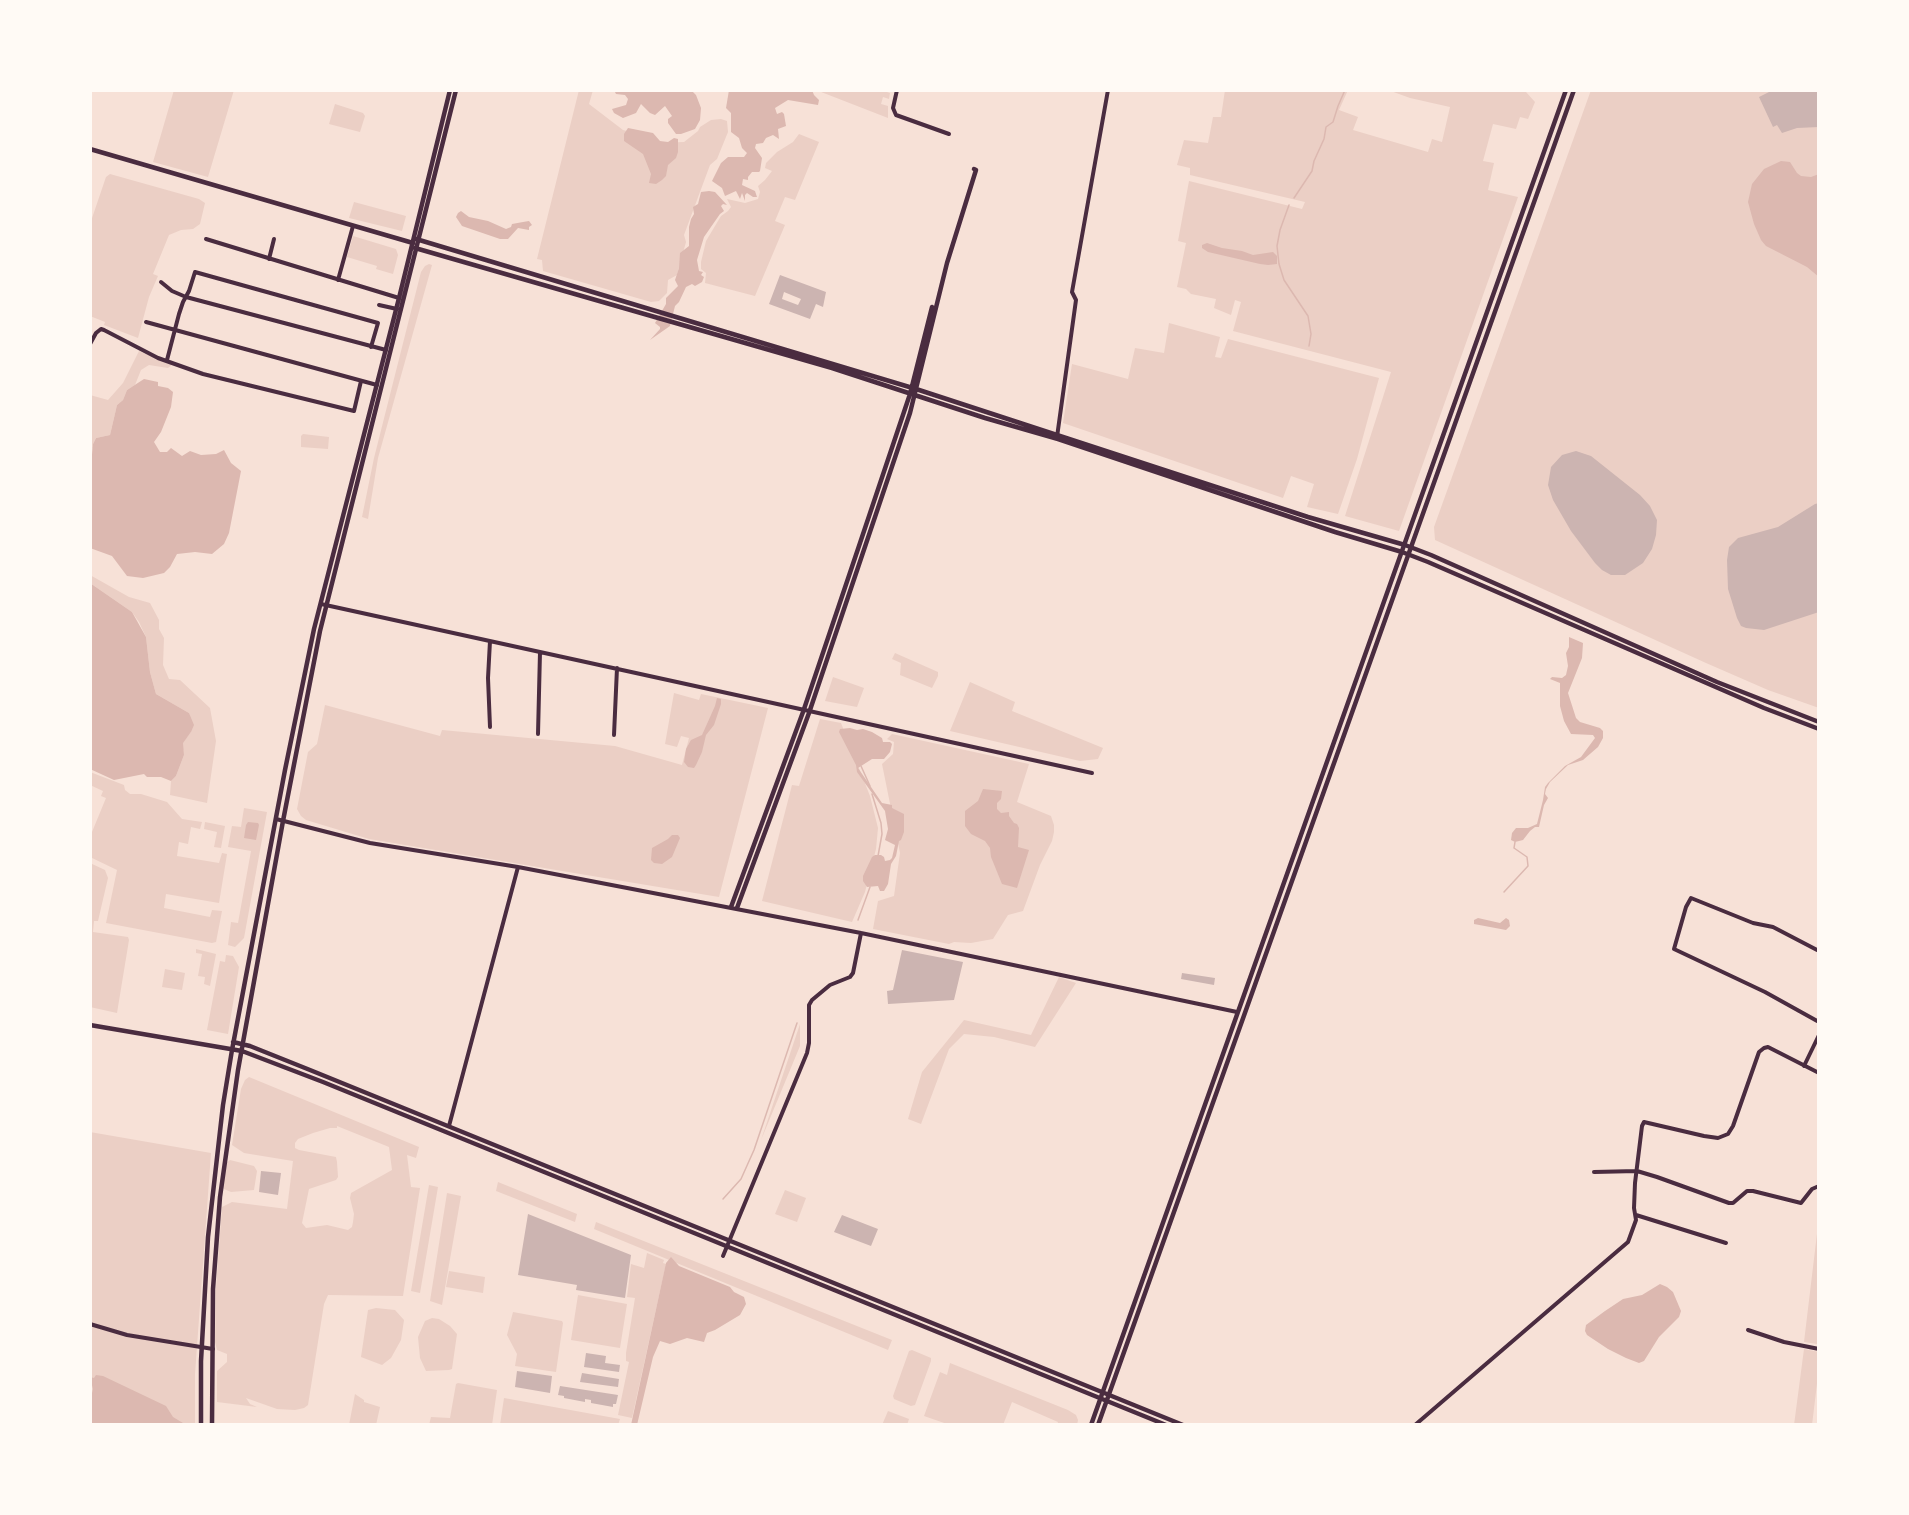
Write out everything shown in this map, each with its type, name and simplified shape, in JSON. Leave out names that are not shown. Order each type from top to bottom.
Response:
[{"type":"main road","points":[[212,1425],[213,1289],[220,1197],[243,1044],[324,605],[377,385],[415,243],[450,90]]},
{"type":"main road","points":[[201,1425],[201,1347],[207,1253],[215,1163],[233,1042],[300,697],[456,90]]},
{"type":"main road","points":[[1090,1425],[1566,90]]},
{"type":"main road","points":[[1098,1425],[1574,90]]},
{"type":"main road","points":[[90,149],[415,243],[913,392],[1317,520],[1405,545],[1726,686],[1819,722]]},
{"type":"main road","points":[[737,909],[807,710],[913,392],[947,263],[976,170],[974,169],[950,242],[913,392]]},
{"type":"main road","points":[[1057,437],[1335,532],[1408,554],[1754,704],[1819,729]]},
{"type":"main road","points":[[730,907],[807,710]]},
{"type":"main road","points":[[90,1025],[242,1052],[323,1082],[1183,1425]]},
{"type":"main road","points":[[233,1042],[449,1126],[1166,1425]]},
{"type":"street","points":[[897,90],[893,108],[896,115],[948,134]]},
{"type":"street","points":[[1057,437],[1076,300],[1072,292],[1108,90]]},
{"type":"street","points":[[338,280],[353,226]]},
{"type":"street","points":[[206,239],[399,298]]},
{"type":"street","points":[[269,260],[274,239]]},
{"type":"street","points":[[167,360],[179,314],[195,272],[378,323],[371,346]]},
{"type":"street","points":[[161,282],[172,291],[186,297],[386,350]]},
{"type":"street","points":[[379,305],[397,309]]},
{"type":"street","points":[[146,322],[377,385]]},
{"type":"street","points":[[90,344],[100,329],[158,358],[203,374],[354,411],[362,381]]},
{"type":"street","points":[[324,605],[1092,773]]},
{"type":"street","points":[[490,641],[488,678],[490,727]]},
{"type":"street","points":[[538,734],[540,652]]},
{"type":"street","points":[[614,735],[617,668]]},
{"type":"street","points":[[276,819],[370,843],[518,867],[730,907],[1237,1012]]},
{"type":"street","points":[[449,1126],[518,867]]},
{"type":"street","points":[[1819,951],[1773,927],[1754,923],[1691,898],[1686,907],[1674,949],[1765,992],[1819,1022]]},
{"type":"street","points":[[723,1256],[807,1053],[809,1005],[830,985],[850,977],[853,973],[861,933]]},
{"type":"street","points":[[1804,1066],[1819,1035]]},
{"type":"street","points":[[1415,1425],[1624,1246],[1631,1235],[1636,1215],[1634,1208],[1637,1171],[1644,1122],[1704,1136],[1723,1137],[1731,1132],[1760,1052],[1764,1048],[1768,1047],[1819,1073]]},
{"type":"street","points":[[1594,1172],[1637,1171],[1729,1203],[1733,1203],[1747,1191],[1801,1203],[1812,1189],[1819,1186]]},
{"type":"street","points":[[1636,1215],[1726,1243]]},
{"type":"street","points":[[90,1324],[127,1335],[213,1349]]},
{"type":"street","points":[[1748,1330],[1784,1342],[1819,1349]]},
{"type":"shaded area","points":[[174,90],[234,90],[208,177],[153,162]]},
{"type":"shaded area","points":[[579,90],[593,90],[589,104],[623,130],[651,137],[658,143],[684,142],[711,120],[727,121],[728,132],[717,159],[710,165],[684,235],[686,242],[677,275],[668,280],[667,293],[659,301],[651,302],[543,271],[542,260],[537,259]]},
{"type":"shaded area","points":[[614,90],[691,90],[696,95],[701,108],[700,120],[695,129],[676,134],[668,123],[668,119],[672,116],[665,106],[655,115],[641,104],[636,113],[623,118],[614,113],[612,109],[626,105],[628,99],[625,95],[616,94]]},
{"type":"shaded area","points":[[729,90],[812,90],[819,100],[818,105],[788,100],[775,108],[777,114],[782,112],[784,114],[786,126],[778,129],[779,139],[773,135],[766,138],[763,143],[756,144],[755,148],[762,158],[760,171],[752,172],[748,180],[743,179],[742,185],[755,191],[757,197],[747,193],[745,201],[742,193],[740,199],[736,191],[725,196],[722,188],[712,181],[721,163],[728,157],[744,157],[747,153],[742,148],[739,138],[731,132],[731,113],[726,108]]},
{"type":"shaded area","points":[[816,90],[881,90],[890,93],[889,99],[883,97],[881,104],[888,106],[888,118]]},
{"type":"shaded area","points":[[1225,90],[1348,90],[1339,110],[1358,117],[1353,130],[1428,152],[1432,139],[1442,142],[1450,107],[1410,98],[1388,90],[1526,92],[1535,102],[1528,119],[1520,117],[1516,129],[1493,124],[1483,161],[1494,163],[1488,190],[1518,197],[1399,531],[1345,516],[1391,372],[1233,331],[1241,302],[1235,300],[1231,315],[1214,308],[1216,299],[1191,294],[1186,289],[1177,287],[1186,243],[1178,241],[1189,181],[1302,209],[1305,202],[1190,175],[1190,168],[1177,165],[1184,140],[1208,143],[1213,117],[1221,117]]},
{"type":"shaded area","points":[[1591,90],[1819,90],[1819,708],[1768,690],[1706,663],[1435,540],[1434,527]]},
{"type":"shaded area","points":[[335,104],[363,113],[365,116],[360,132],[329,124]]},
{"type":"shaded area","points":[[628,128],[653,133],[660,141],[668,142],[674,138],[678,139],[676,158],[668,165],[666,176],[656,184],[649,183],[651,174],[643,154],[624,141],[624,134]]},
{"type":"shaded area","points":[[799,134],[819,142],[795,200],[785,197],[775,221],[785,225],[755,296],[705,283],[706,273],[701,269],[701,262],[706,241],[721,216],[731,207],[727,199],[745,203],[758,199],[760,192],[758,186],[772,171],[765,168],[766,163],[777,152],[793,142]]},
{"type":"shaded area","points":[[1781,161],[1790,162],[1801,176],[1811,177],[1819,174],[1819,277],[1807,267],[1766,246],[1754,224],[1748,202],[1752,184],[1764,169]]},
{"type":"shaded area","points":[[110,174],[199,199],[205,203],[200,224],[193,229],[181,230],[169,235],[153,274],[158,276],[149,297],[138,338],[104,325],[105,322],[90,316],[90,224],[106,177]]},
{"type":"shaded area","points":[[701,192],[715,192],[727,205],[721,206],[724,211],[704,237],[697,260],[699,271],[703,272],[701,275],[704,277],[702,282],[695,286],[692,284],[686,287],[675,306],[670,326],[650,340],[660,329],[655,323],[666,304],[666,298],[678,286],[675,280],[680,253],[689,246],[689,227],[694,214],[693,207],[698,204]]},
{"type":"shaded area","points":[[354,202],[406,216],[402,231],[349,218]]},
{"type":"shaded area","points":[[461,211],[469,217],[488,221],[506,229],[512,224],[529,221],[532,225],[529,230],[518,228],[508,239],[500,239],[462,226],[456,217]]},
{"type":"shaded area","points":[[353,236],[396,249],[398,255],[393,274],[376,269],[377,266],[347,257]]},
{"type":"shaded area","points":[[1207,243],[1253,255],[1273,252],[1277,256],[1277,264],[1260,264],[1208,252],[1202,248],[1202,245]]},
{"type":"shaded area","points":[[429,264],[432,265],[378,458],[368,519],[362,517],[374,458],[421,272]]},
{"type":"shaded area","points":[[1169,323],[1220,337],[1215,357],[1221,358],[1228,339],[1379,378],[1357,459],[1338,514],[1307,507],[1314,484],[1291,476],[1283,498],[1063,423],[1072,364],[1128,379],[1135,348],[1164,353]]},
{"type":"shaded area","points":[[139,351],[173,364],[168,368],[149,365],[141,370],[135,385],[127,390],[123,400],[117,405],[110,435],[96,438],[93,444],[90,475],[90,395],[108,400],[123,383]]},
{"type":"shaded area","points":[[144,379],[158,382],[158,386],[168,388],[173,392],[171,407],[161,432],[154,442],[160,452],[167,452],[171,448],[182,456],[190,451],[201,455],[216,454],[224,450],[231,463],[241,471],[229,533],[224,544],[212,554],[195,552],[177,554],[164,573],[143,578],[127,576],[112,556],[90,548],[90,475],[93,444],[96,438],[110,435],[117,405],[123,400],[127,390]]},
{"type":"shaded area","points":[[303,434],[329,437],[328,449],[301,447]]},
{"type":"shaded area","points":[[90,575],[129,597],[150,603],[159,620],[159,629],[164,638],[163,665],[169,679],[180,680],[210,708],[216,741],[207,803],[170,795],[171,781],[176,776],[184,755],[182,743],[191,732],[189,713],[156,694],[150,672],[146,637],[139,622],[132,612],[90,583]]},
{"type":"shaded area","points":[[90,583],[132,612],[146,637],[150,672],[156,694],[189,713],[194,725],[183,743],[184,755],[176,776],[171,781],[161,777],[147,777],[144,774],[114,780],[90,769]]},
{"type":"shaded area","points":[[1569,637],[1583,643],[1582,658],[1568,693],[1576,718],[1580,722],[1600,728],[1603,731],[1603,738],[1598,747],[1583,760],[1568,765],[1550,782],[1546,789],[1545,794],[1548,798],[1539,827],[1530,831],[1523,840],[1515,842],[1511,840],[1516,828],[1528,828],[1537,824],[1545,787],[1548,783],[1565,766],[1581,757],[1595,738],[1593,735],[1571,734],[1560,706],[1560,683],[1550,679],[1552,677],[1562,678],[1566,675]]},
{"type":"shaded area","points":[[895,653],[938,672],[932,688],[900,675],[901,663],[892,659]]},
{"type":"shaded area","points":[[833,677],[864,688],[857,707],[825,701]]},
{"type":"shaded area","points":[[970,682],[1015,702],[1012,711],[1103,748],[1098,759],[1080,761],[950,731]]},
{"type":"shaded area","points":[[674,693],[699,700],[701,694],[768,708],[719,897],[369,839],[306,820],[297,809],[308,752],[317,744],[325,705],[440,736],[442,730],[615,746],[682,765],[689,738],[681,736],[677,747],[665,744]]},
{"type":"shaded area","points":[[717,698],[721,699],[721,704],[714,725],[706,735],[696,765],[694,768],[688,767],[684,762],[686,749],[691,740],[702,735]]},
{"type":"shaded area","points":[[820,719],[841,723],[870,796],[878,828],[876,849],[865,892],[852,922],[762,901],[792,785],[799,786]]},
{"type":"shaded area","points":[[850,728],[872,732],[882,738],[883,742],[892,744],[890,752],[884,759],[872,759],[858,768],[882,803],[892,805],[892,808],[904,814],[904,832],[891,864],[888,884],[884,891],[880,891],[878,886],[867,887],[863,876],[872,857],[881,855],[885,861],[890,860],[895,845],[885,840],[888,829],[885,811],[857,772],[856,765],[839,732],[840,729]]},
{"type":"shaded area","points":[[892,734],[1029,764],[1017,802],[1051,816],[1054,832],[1023,911],[1008,915],[993,939],[949,944],[873,929],[878,901],[894,896],[900,853],[882,764],[893,754],[894,742],[887,739]]},
{"type":"shaded area","points":[[90,772],[124,785],[125,790],[130,794],[141,794],[167,802],[182,819],[202,822],[200,829],[191,827],[188,844],[179,842],[177,856],[219,863],[222,853],[227,854],[219,903],[166,894],[164,908],[210,917],[212,910],[222,911],[216,942],[106,923],[117,870],[90,857],[90,831],[92,832],[106,798],[101,796],[103,791],[90,785]]},
{"type":"shaded area","points":[[983,789],[1002,791],[997,809],[1001,813],[1009,812],[1009,816],[1019,828],[1018,847],[1029,850],[1017,888],[1002,884],[991,857],[990,848],[985,841],[971,834],[965,826],[965,811],[978,801]]},
{"type":"shaded area","points":[[244,808],[267,812],[244,938],[235,947],[228,945],[231,922],[238,923],[251,851],[228,847],[232,826],[241,827]]},
{"type":"shaded area","points":[[205,822],[225,826],[221,848],[214,847],[217,832],[204,829]]},
{"type":"shaded area","points":[[248,822],[259,825],[256,840],[244,838]]},
{"type":"shaded area","points":[[672,835],[678,835],[680,838],[672,857],[662,864],[654,863],[651,860],[652,848]]},
{"type":"shaded area","points":[[90,863],[105,870],[108,878],[98,921],[94,921],[93,932],[128,937],[129,940],[117,1013],[90,1007]]},
{"type":"shaded area","points":[[1478,918],[1500,923],[1506,918],[1510,926],[1506,930],[1474,924],[1474,920]]},
{"type":"shaded area","points":[[196,949],[216,954],[210,986],[204,984],[205,977],[198,976],[202,954],[196,953]]},
{"type":"shaded area","points":[[226,955],[233,956],[239,967],[228,1034],[207,1030],[220,961],[225,962]]},
{"type":"shaded area","points":[[165,969],[185,973],[182,990],[162,987]]},
{"type":"shaded area","points":[[1059,977],[1076,983],[1035,1047],[994,1037],[964,1034],[949,1049],[921,1124],[908,1119],[922,1072],[964,1020],[1031,1035]]},
{"type":"shaded area","points":[[800,1024],[800,1046],[761,1140]]},
{"type":"shaded area","points":[[249,1077],[419,1147],[416,1158],[407,1155],[411,1187],[420,1188],[403,1296],[328,1295],[324,1304],[308,1405],[295,1410],[277,1409],[246,1398],[250,1404],[257,1407],[217,1402],[217,1371],[227,1362],[227,1354],[217,1350],[215,1342],[222,1207],[232,1202],[287,1209],[293,1161],[244,1153],[232,1145],[241,1089]],"holes":[[[337,1126],[389,1147],[392,1170],[351,1193],[354,1214],[352,1227],[348,1230],[327,1225],[306,1228],[302,1223],[309,1189],[336,1180],[338,1177],[337,1162],[336,1157],[295,1148],[298,1139],[330,1128],[337,1128]]]},
{"type":"shaded area","points":[[90,1132],[211,1153],[195,1374],[195,1425],[90,1425]]},
{"type":"shaded area","points":[[230,1160],[254,1166],[257,1171],[254,1190],[231,1192],[224,1189],[222,1186],[226,1163]]},
{"type":"shaded area","points":[[498,1182],[577,1214],[575,1222],[496,1191]]},
{"type":"shaded area","points":[[429,1185],[438,1187],[420,1293],[411,1291]]},
{"type":"shaded area","points":[[785,1190],[806,1198],[797,1222],[775,1214]]},
{"type":"shaded area","points":[[447,1193],[461,1196],[442,1305],[430,1301]]},
{"type":"shaded area","points":[[1819,1217],[1819,1344],[1817,1344],[1804,1342]]},
{"type":"shaded area","points":[[596,1222],[892,1340],[888,1350],[594,1229]]},
{"type":"shaded area","points":[[647,1253],[664,1260],[663,1263],[666,1264],[632,1418],[618,1415],[629,1362],[626,1361],[626,1353],[635,1298],[627,1297],[631,1264],[644,1268]]},
{"type":"shaded area","points":[[671,1257],[679,1266],[730,1287],[744,1297],[746,1304],[740,1315],[707,1333],[704,1342],[687,1338],[670,1344],[660,1341],[653,1357],[637,1425],[631,1425],[666,1263]]},
{"type":"shaded area","points":[[449,1271],[485,1277],[483,1293],[446,1287]]},
{"type":"shaded area","points":[[1660,1284],[1673,1292],[1681,1311],[1679,1317],[1659,1337],[1644,1361],[1639,1363],[1626,1358],[1587,1335],[1586,1325],[1605,1311],[1623,1299],[1642,1295]]},
{"type":"shaded area","points":[[578,1295],[627,1304],[620,1348],[571,1340]]},
{"type":"shaded area","points":[[376,1308],[395,1310],[404,1320],[401,1340],[391,1358],[382,1365],[361,1357],[368,1310]]},
{"type":"shaded area","points":[[513,1312],[562,1321],[556,1372],[515,1366],[517,1354],[507,1335]]},
{"type":"shaded area","points":[[432,1318],[439,1319],[450,1326],[457,1334],[452,1369],[426,1371],[420,1358],[418,1337],[425,1321]]},
{"type":"shaded area","points":[[1804,1349],[1819,1352],[1812,1425],[1794,1425]]},
{"type":"shaded area","points":[[912,1350],[931,1358],[931,1361],[915,1405],[911,1406],[894,1399],[893,1396],[909,1351]]},
{"type":"shaded area","points":[[950,1363],[1068,1410],[1076,1415],[1077,1425],[1057,1425],[1058,1422],[1012,1402],[1003,1425],[950,1425],[924,1416],[940,1372],[947,1375]]},
{"type":"shaded area","points":[[96,1375],[103,1376],[166,1406],[173,1417],[184,1425],[90,1425],[90,1401],[93,1389],[90,1377],[94,1378]]},
{"type":"shaded area","points":[[458,1383],[497,1390],[492,1425],[429,1425],[431,1417],[450,1418]]},
{"type":"shaded area","points":[[355,1394],[364,1402],[380,1407],[376,1425],[349,1425]]},
{"type":"shaded area","points":[[504,1398],[620,1419],[618,1425],[500,1425]]},
{"type":"shaded area","points":[[888,1411],[909,1419],[907,1425],[882,1425]]},
{"type":"building","points":[[1773,90],[1819,90],[1819,127],[1797,128],[1782,133],[1777,125],[1773,127],[1759,97]]},
{"type":"building","points":[[780,275],[826,292],[823,307],[816,304],[810,319],[769,304]],"holes":[[[784,292],[801,299],[798,305],[782,299]]]},
{"type":"building","points":[[1576,451],[1591,456],[1640,495],[1650,506],[1657,520],[1652,549],[1643,563],[1625,575],[1611,575],[1595,563],[1571,531],[1553,500],[1548,485],[1551,467],[1562,455]]},
{"type":"building","points":[[1819,503],[1819,612],[1764,630],[1741,626],[1728,589],[1729,547],[1738,538],[1778,527]]},
{"type":"building","points":[[902,950],[963,962],[954,1000],[888,1004],[887,991],[893,990]]},
{"type":"building","points":[[1182,973],[1215,978],[1214,985],[1181,979]]},
{"type":"building","points":[[261,1171],[281,1173],[278,1195],[259,1192]]},
{"type":"building","points":[[528,1214],[631,1255],[625,1298],[576,1290],[577,1285],[518,1275]]},
{"type":"building","points":[[842,1215],[878,1229],[871,1246],[834,1232]]},
{"type":"building","points":[[586,1353],[606,1356],[605,1363],[620,1365],[619,1372],[584,1367]]},
{"type":"building","points":[[517,1371],[552,1376],[550,1393],[515,1387]]},
{"type":"building","points":[[582,1373],[619,1379],[618,1387],[580,1382]]},
{"type":"building","points":[[560,1386],[618,1395],[616,1404],[613,1404],[613,1407],[591,1403],[591,1400],[585,1399],[585,1402],[564,1398],[558,1395]]},
{"type":"waterway","points":[[1294,198],[1312,171],[1326,127],[1333,122],[1345,90]]},
{"type":"waterway","points":[[1289,205],[1277,246],[1279,264],[1284,280],[1308,316],[1311,334],[1309,346]]},
{"type":"waterway","points":[[861,766],[870,786]]},
{"type":"waterway","points":[[872,794],[881,823],[882,834],[878,856]]},
{"type":"waterway","points":[[1504,892],[1528,866],[1527,857],[1514,848],[1515,842]]},
{"type":"waterway","points":[[858,920],[870,887]]},
{"type":"waterway","points":[[723,1199],[741,1179],[754,1150],[797,1023]]}]
